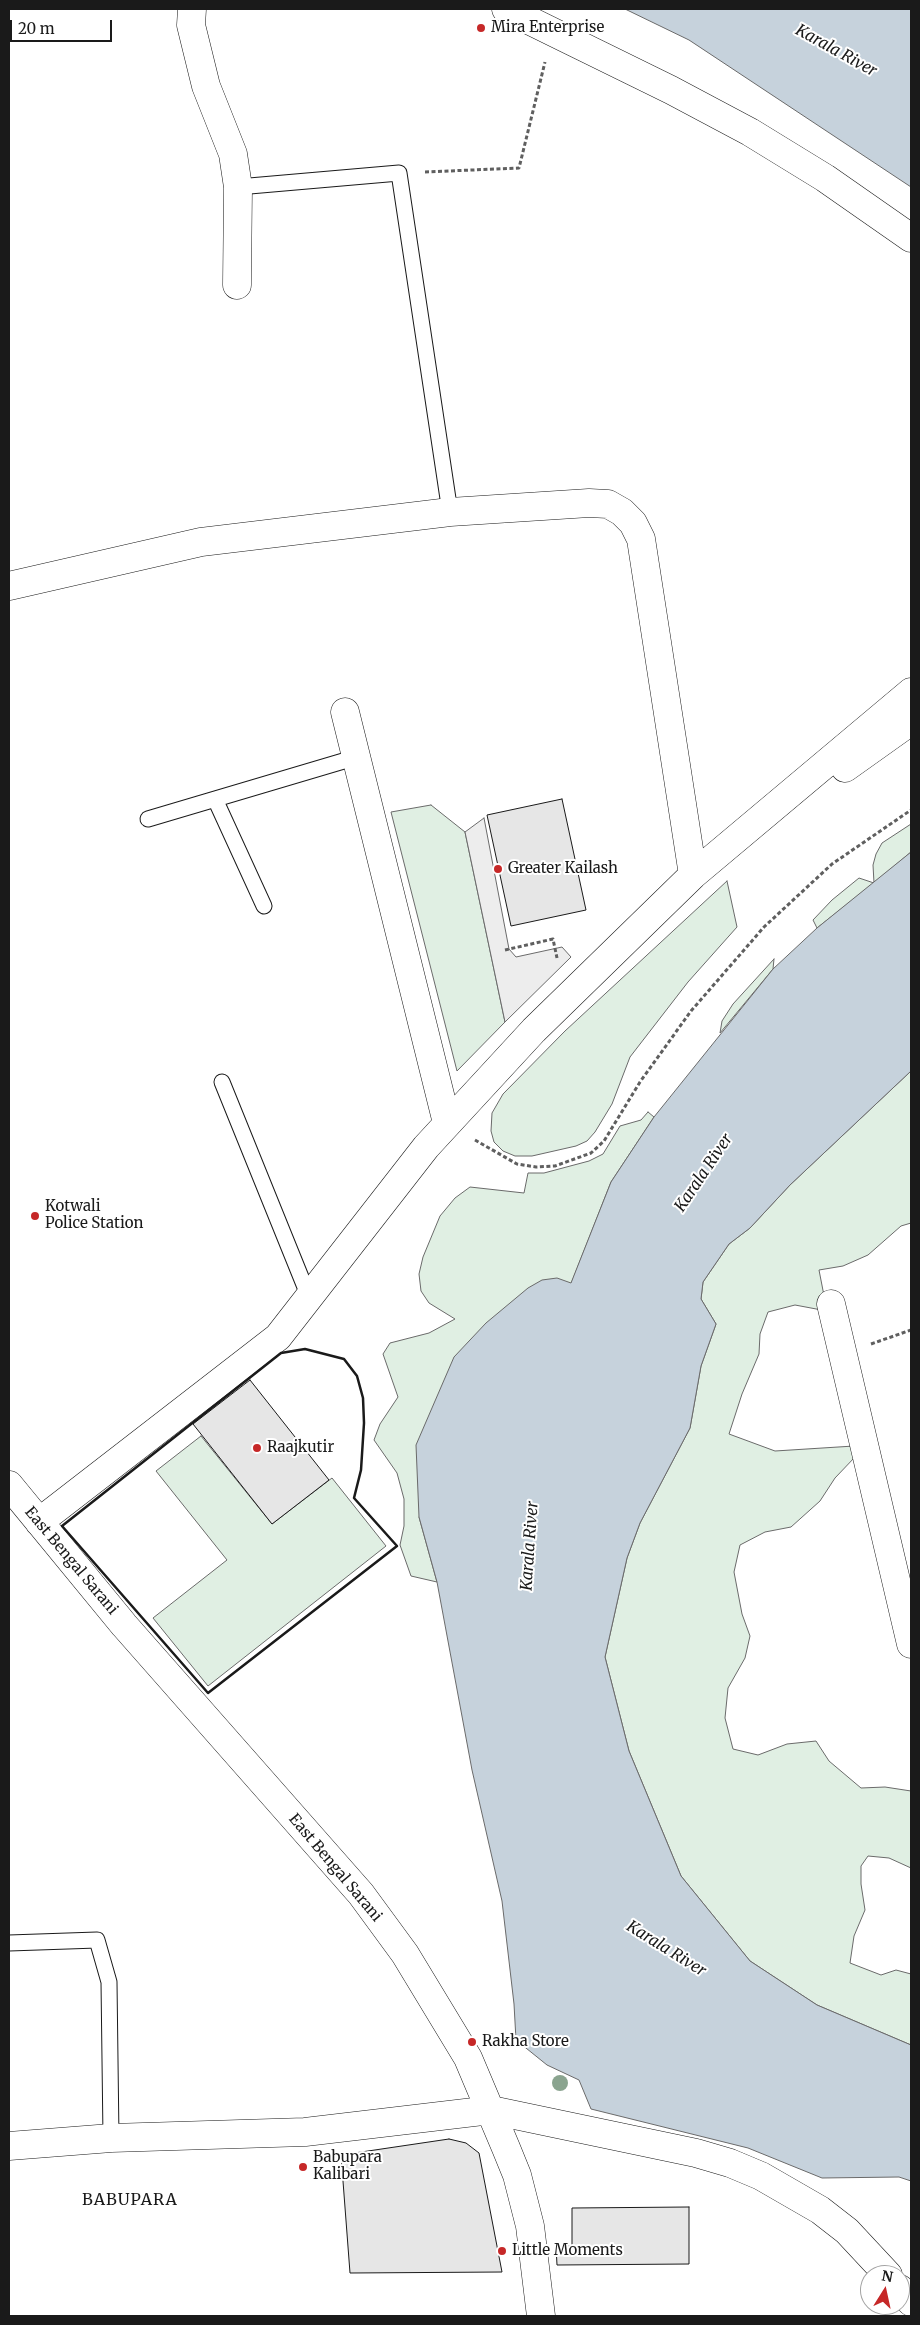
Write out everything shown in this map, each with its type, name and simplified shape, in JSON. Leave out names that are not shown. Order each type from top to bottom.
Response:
[{"type":"street","points":[[192,9],[191,25],[206,86],[233,154],[238,187],[237,285]]},
{"type":"street","points":[[506,9],[671,90],[750,132],[825,178],[911,238]]},
{"type":"street","points":[[9,586],[201,542],[450,512],[589,503],[608,504],[622,512],[633,523],[641,539],[693,875]]},
{"type":"street","points":[[39,1522],[278,1337],[446,1123],[534,1030],[693,875],[755,825],[911,692]]},
{"type":"street","points":[[345,712],[446,1123]]},
{"type":"street","points":[[755,825],[852,764],[911,721]]},
{"type":"street","points":[[831,1304],[911,1644]]},
{"type":"street","name":"East Bengal Sarani","points":[[9,1485],[124,1625],[361,1894],[405,1954],[468,2058],[517,2175],[530,2226],[542,2316]]},
{"type":"street","points":[[9,2146],[111,2138],[305,2132],[491,2110],[696,2153],[730,2163],[761,2176],[820,2210],[847,2231],[879,2265]]},
{"type":"lane","points":[[238,187],[399,173],[450,512]]},
{"type":"lane","points":[[148,819],[357,757]]},
{"type":"lane","points":[[215,799],[264,906]]},
{"type":"lane","points":[[222,1082],[309,1297]]},
{"type":"lane","points":[[9,1943],[97,1940],[109,1982],[111,2138]]},
{"type":"path","points":[[399,173],[519,168],[552,32]]},
{"type":"path","points":[[446,1123],[517,1164],[536,1168],[555,1166],[592,1153],[604,1142],[640,1082],[691,1011],[764,927],[832,864],[911,810]]},
{"type":"path","points":[[505,950],[553,939],[557,958]]},
{"type":"path","points":[[842,1354],[911,1330]]},
{"type":"green space","points":[[431,805],[465,832],[505,1022],[457,1071],[391,812]]},
{"type":"green space","points":[[911,824],[911,852],[874,883],[873,865],[882,843]]},
{"type":"green space","points":[[859,878],[874,883],[817,928],[813,920],[832,900]]},
{"type":"green space","points":[[727,881],[737,927],[688,982],[630,1057],[612,1104],[595,1132],[587,1141],[576,1146],[532,1156],[515,1156],[503,1151],[494,1142],[491,1131],[492,1113],[503,1094],[565,1031]]},
{"type":"green space","points":[[774,959],[773,969],[720,1033],[722,1021],[733,1004]]},
{"type":"green space","points":[[911,1071],[911,1223],[901,1226],[868,1255],[843,1266],[819,1270],[827,1311],[795,1305],[768,1312],[760,1334],[759,1354],[742,1394],[729,1434],[775,1451],[854,1446],[855,1457],[835,1478],[820,1501],[791,1527],[765,1532],[740,1545],[734,1572],[742,1614],[750,1636],[745,1658],[728,1688],[725,1718],[733,1749],[758,1755],[787,1744],[816,1741],[829,1761],[861,1788],[885,1787],[911,1791],[911,1868],[889,1858],[868,1856],[861,1866],[861,1884],[865,1910],[854,1936],[850,1963],[881,1975],[896,1970],[911,1974],[911,2045],[817,2005],[750,1961],[681,1876],[629,1751],[605,1657],[627,1558],[640,1523],[690,1428],[701,1366],[716,1324],[701,1299],[703,1282],[729,1244],[750,1228],[790,1185]]},
{"type":"green space","points":[[648,1112],[654,1117],[611,1182],[571,1284],[419,1517],[437,1582],[411,1576],[400,1545],[404,1526],[404,1499],[397,1473],[374,1440],[380,1424],[398,1397],[383,1354],[390,1343],[429,1333],[455,1319],[429,1303],[421,1291],[419,1274],[423,1257],[440,1216],[455,1198],[470,1187],[524,1193],[528,1173],[544,1173],[589,1161],[603,1154],[620,1126],[641,1120]]},
{"type":"green space","points":[[201,1436],[272,1524],[332,1478],[386,1546],[208,1686],[153,1618],[227,1560],[156,1471]]},
{"type":"shaded area","points":[[484,818],[509,949],[516,957],[562,947],[571,957],[505,1022],[465,832]]},
{"type":"water","name":"Karala River","points":[[625,9],[911,9],[911,187],[689,40]]},
{"type":"water","name":"Karala River","points":[[911,852],[911,1071],[790,1185],[750,1228],[729,1244],[703,1282],[701,1299],[716,1324],[701,1366],[690,1428],[640,1523],[627,1558],[605,1657],[629,1751],[681,1876],[750,1961],[817,2005],[911,2045],[911,2181],[899,2177],[822,2178],[748,2148],[591,2109],[579,2080],[547,2065],[516,2040],[514,2004],[502,1901],[472,1770],[437,1582],[419,1517],[416,1445],[454,1357],[486,1323],[528,1288],[542,1280],[557,1278],[571,1283],[611,1182],[654,1117],[773,969],[817,928]]},
{"type":"building","points":[[562,799],[586,910],[511,926],[487,815]]},
{"type":"building","name":"Raajkutir","points":[[250,1380],[329,1480],[272,1524],[193,1424]]},
{"type":"building","points":[[449,2139],[466,2143],[479,2153],[502,2272],[350,2273],[341,2155]]},
{"type":"building","points":[[689,2207],[689,2264],[557,2265],[556,2246],[572,2246],[572,2208]]},
{"type":"wall","points":[[305,1349],[344,1359],[357,1376],[363,1398],[364,1423],[361,1470],[354,1498],[397,1546],[208,1693],[62,1526],[281,1353],[305,1349]]},
{"type":"place","name":"Mira Enterprise","points":[[481,28]]},
{"type":"place","name":"Greater Kailash","points":[[498,869]]},
{"type":"place","name":"Kotwali Police Station","points":[[35,1216]]},
{"type":"place","name":"Raajkutir","points":[[257,1448]]},
{"type":"place","name":"Rakha Store","points":[[472,2042]]},
{"type":"place","name":"Babupara Kalibari","points":[[303,2167]]},
{"type":"place","name":"Little Moments","points":[[502,2251]]},
{"type":"district","name":"BABUPARA","points":[[130,2200]]}]
